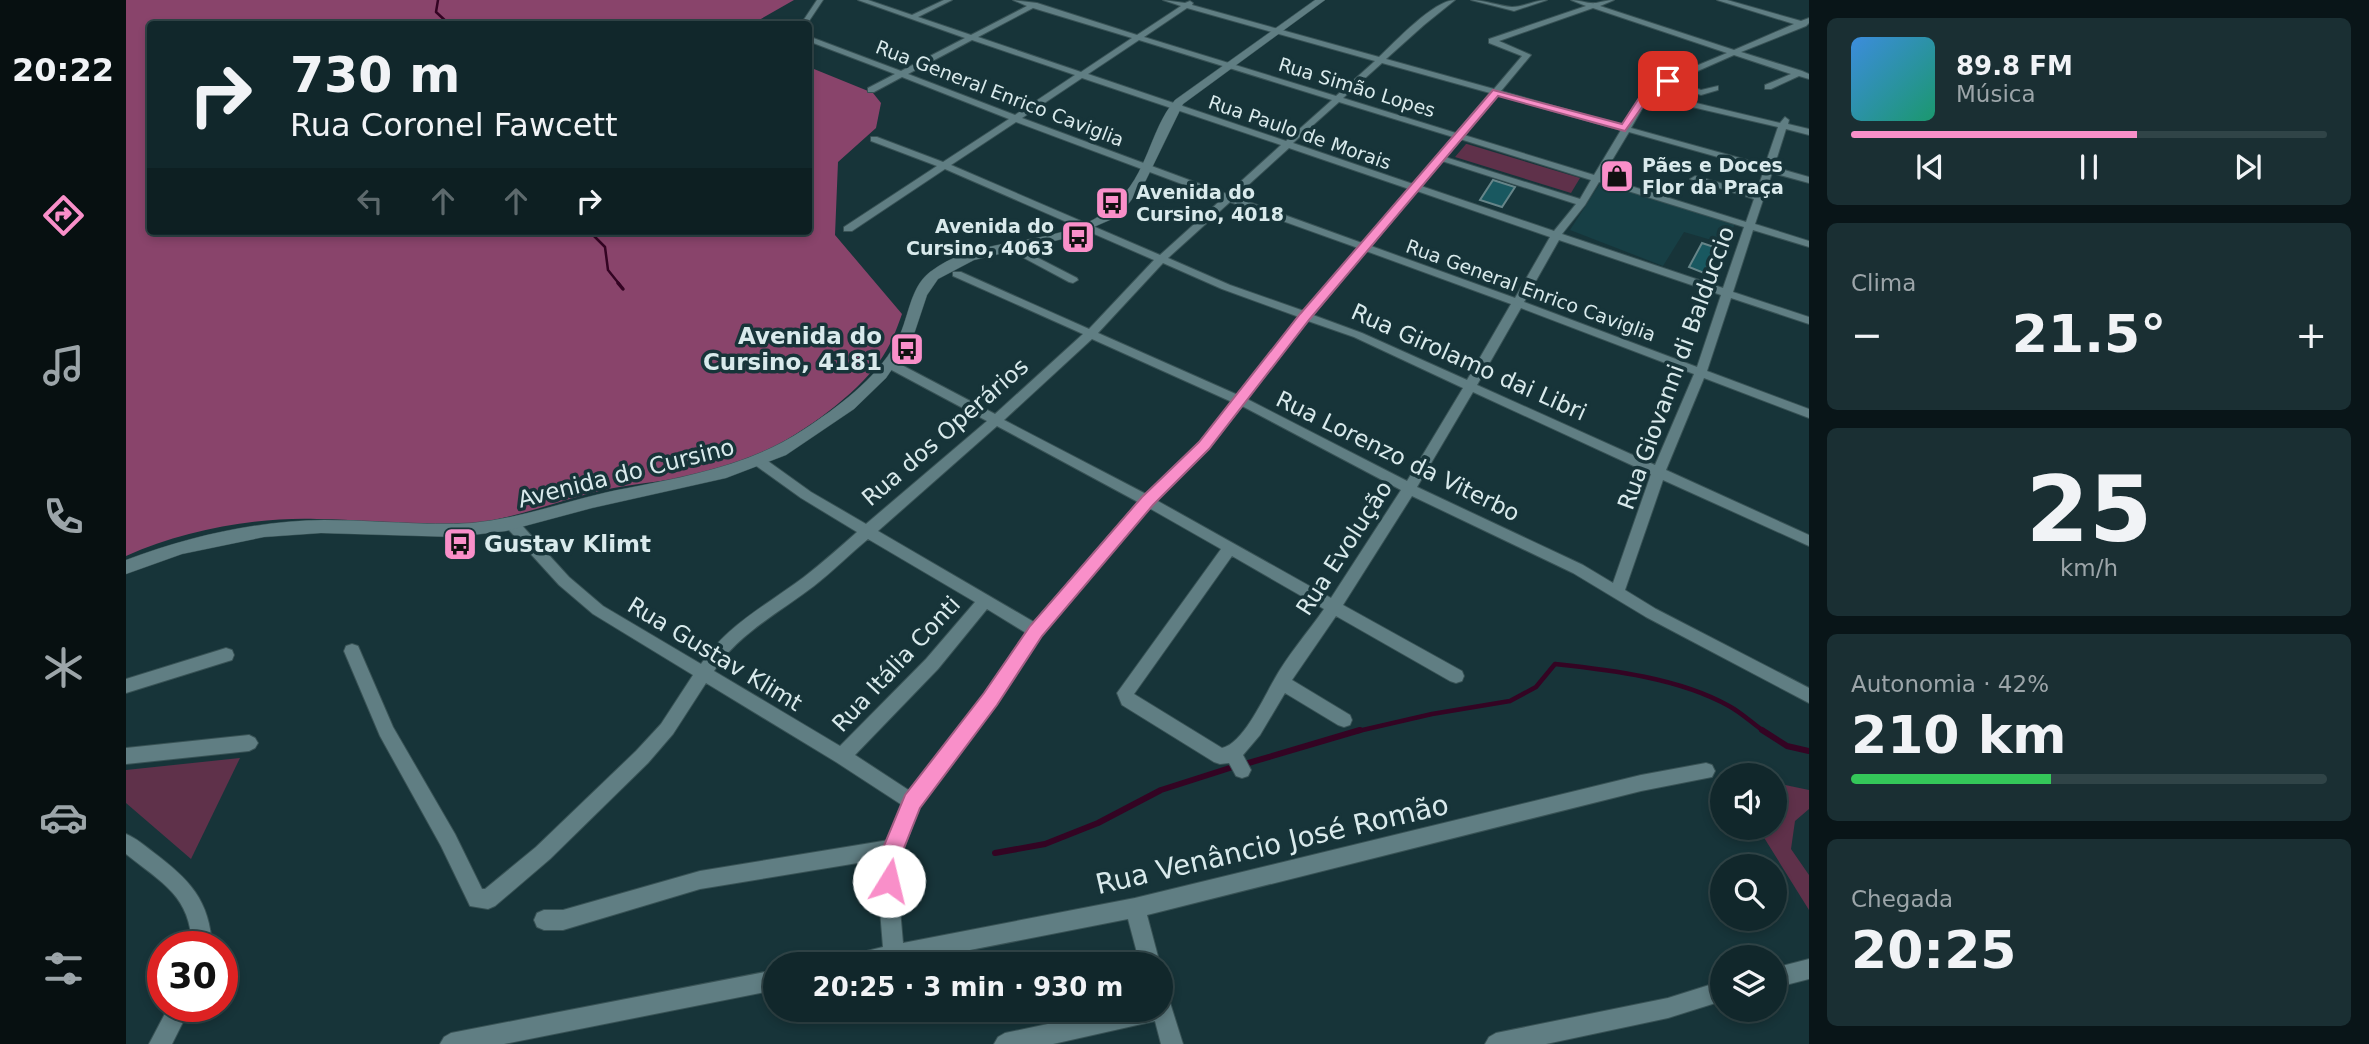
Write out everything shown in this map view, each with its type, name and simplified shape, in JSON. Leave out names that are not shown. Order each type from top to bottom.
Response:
[{"type":"main road","points":[[1174,107],[1321,0]]},
{"type":"main road","name":"Avenida do Cursino","points":[[126,567],[198,541],[268,530],[350,527],[443,533],[512,524],[605,499],[701,481],[760,462],[825,423],[866,390],[890,364],[909,332],[920,298],[934,275],[954,264],[1087,228],[1119,206],[1149,168],[1174,107]]},
{"type":"street","points":[[806,21],[820,0]]},
{"type":"street","name":"Rua Paulo de Morais","points":[[861,0],[1809,321]]},
{"type":"street","points":[[913,17],[949,0]]},
{"type":"street","name":"Rua Simão Lopes","points":[[1016,0],[1809,244]]},
{"type":"street","points":[[871,90],[1043,0]]},
{"type":"street","points":[[1166,0],[1809,180]]},
{"type":"street","points":[[848,229],[1194,0]]},
{"type":"street","name":"Rua dos Operários","points":[[352,651],[386,731],[448,840],[477,899],[488,899],[534,860],[642,757],[667,729],[702,671],[743,630],[811,580],[866,529],[918,489],[1091,333],[1161,259],[1421,23],[1452,0]]},
{"type":"street","points":[[1474,0],[1514,9],[1544,0]]},
{"type":"street","points":[[1574,0],[1806,75]]},
{"type":"street","points":[[894,952],[889,889],[894,848],[912,802],[990,699],[1036,631],[1147,501],[1204,446],[1305,317],[1527,55],[1492,41],[1611,0]]},
{"type":"street","points":[[1720,0],[1806,23]]},
{"type":"street","name":"Rua Evolução","points":[[1237,750],[1335,607],[1410,489],[1557,234],[1582,203],[1647,94],[1668,81],[1806,23]]},
{"type":"street","name":"Rua General Enrico Caviglia","points":[[812,39],[1016,119],[1518,303],[1809,414]]},
{"type":"street","points":[[1768,88],[1806,75]]},
{"type":"street","points":[[1668,81],[1701,93],[1715,88]]},
{"type":"street","points":[[1647,94],[1809,132]]},
{"type":"street","name":"Rua Giovanni di Balduccio","points":[[1617,592],[1659,471],[1701,372],[1784,124]]},
{"type":"street","name":"Rua Girolamo dai Libri","points":[[874,139],[945,166],[1161,259],[1305,317],[1339,327],[1471,384],[1809,541]]},
{"type":"street","points":[[1440,158],[1582,203]]},
{"type":"street","points":[[1695,179],[1759,197]]},
{"type":"street","points":[[1013,248],[1073,280]]},
{"type":"street","name":"Rua Lorenzo da Viterbo","points":[[957,274],[1238,400],[1410,489],[1578,569],[1651,613],[1809,696]]},
{"type":"street","points":[[890,364],[1147,501],[1456,676]]},
{"type":"street","points":[[760,462],[806,495],[1036,631]]},
{"type":"street","name":"Rua Gustav Klimt","points":[[512,524],[564,581],[598,610],[842,756],[912,802]]},
{"type":"street","points":[[1229,549],[1129,685],[1125,696],[1215,755],[1237,750],[1242,770]]},
{"type":"street","name":"Rua Itália Conti","points":[[842,756],[932,664],[984,602]]},
{"type":"street","points":[[126,686],[226,655]]},
{"type":"street","points":[[1282,682],[1344,720]]},
{"type":"street","points":[[126,756],[249,743]]},
{"type":"street","name":"Rua Venâncio José Romão","points":[[909,952],[1135,908],[1641,783],[1706,771]]},
{"type":"street","points":[[126,842],[190,896],[201,915],[202,931]]},
{"type":"street","points":[[544,920],[563,920],[660,889],[700,880],[894,848]]},
{"type":"street","points":[[1135,908],[1147,952]]},
{"type":"street","points":[[1787,975],[1809,969]]},
{"type":"street","points":[[451,1044],[763,982]]},
{"type":"street","points":[[1496,1044],[1668,1008],[1710,995]]},
{"type":"street","points":[[160,1044],[172,1022]]},
{"type":"street","points":[[1005,1044],[1098,1022]]},
{"type":"street","points":[[1165,1022],[1172,1044]]},
{"type":"shaded area","points":[[126,0],[794,0],[757,21],[147,21],[147,235],[812,235],[812,68],[873,93],[881,103],[876,128],[838,162],[835,235],[902,314],[883,356],[865,378],[828,411],[784,441],[740,463],[719,470],[599,491],[487,521],[432,526],[334,519],[269,520],[195,532],[126,556]]},
{"type":"shaded area","points":[[1466,144],[1580,178],[1571,193],[1455,157]]},
{"type":"shaded area","points":[[1601,182],[1735,224],[1725,244],[1684,232],[1663,266],[1570,230]]},
{"type":"shaded area","points":[[240,758],[191,859],[126,803],[126,770]]},
{"type":"shaded area","points":[[1787,785],[1809,790],[1809,809],[1795,821],[1791,849],[1809,875],[1809,910],[1787,875],[1787,854],[1774,854],[1765,840],[1787,840]]},
{"type":"building","points":[[1493,180],[1515,187],[1502,207],[1480,200]]},
{"type":"building","points":[[1702,243],[1717,248],[1704,273],[1689,267]]},
{"type":"waterway","points":[[438,0],[436,12],[446,21]]},
{"type":"waterway","points":[[593,235],[605,247],[608,270],[620,285]]},
{"type":"waterway","points":[[618,283],[623,289]]},
{"type":"waterway","points":[[1354,732],[1432,714],[1510,701],[1536,687],[1555,664],[1644,677],[1689,688],[1729,706],[1764,731]]},
{"type":"waterway","points":[[1245,764],[1360,730]]},
{"type":"waterway","points":[[1764,731],[1787,746],[1809,751]]},
{"type":"waterway","points":[[995,853],[1045,844],[1098,823],[1161,790],[1236,766]]},
{"type":"place","name":"Pães e Doces Flor da Praça","points":[[1617,176]]},
{"type":"place","name":"Avenida do Cursino, 4018","points":[[1112,203]]},
{"type":"place","name":"Avenida do Cursino, 4063","points":[[1078,237]]},
{"type":"place","name":"Avenida do Cursino, 4181","points":[[907,349]]},
{"type":"place","name":"Gustav Klimt","points":[[460,544]]},
{"type":"route","points":[[889,881],[894,848],[912,802],[990,699],[1036,631],[1147,501],[1204,446],[1305,317],[1496,92],[1625,128],[1647,94],[1668,81]]}]
